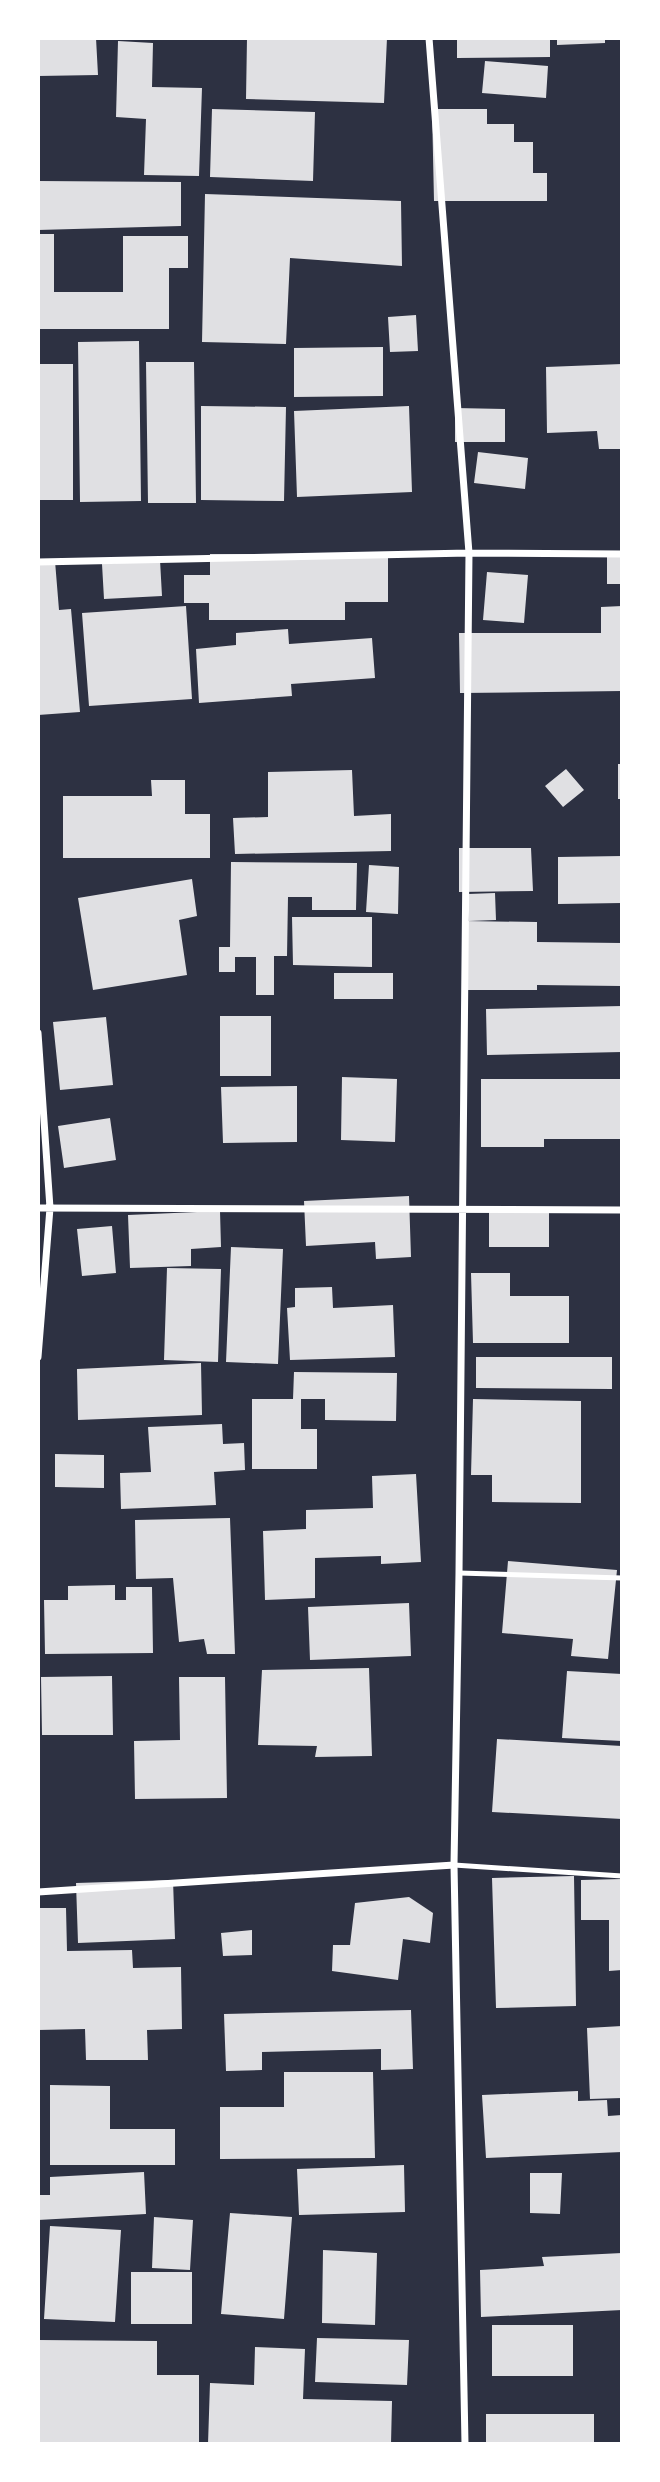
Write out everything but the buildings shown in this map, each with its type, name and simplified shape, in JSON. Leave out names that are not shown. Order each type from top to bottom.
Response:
[{"type":"street","points":[[429,38],[469,553],[454,1865],[465,2444]]},
{"type":"street","points":[[38,562],[469,553],[621,554]]},
{"type":"street","points":[[38,1033],[50,1208],[38,1357]]},
{"type":"street","points":[[38,1208],[621,1210]]},
{"type":"street","points":[[38,1892],[454,1865]]},
{"type":"lane","points":[[459,1573],[621,1578]]},
{"type":"lane","points":[[454,1865],[621,1876]]}]
